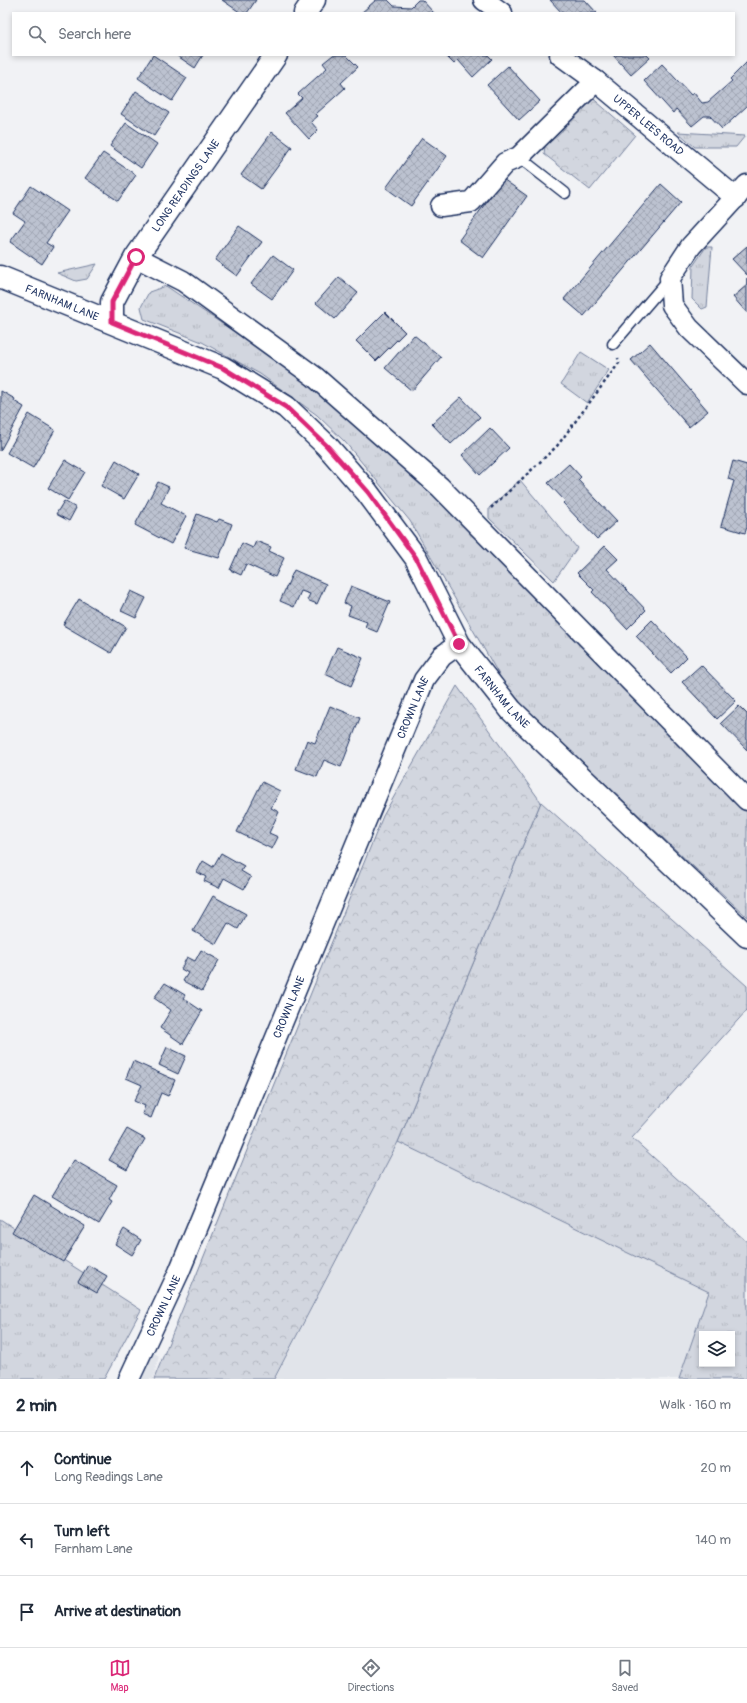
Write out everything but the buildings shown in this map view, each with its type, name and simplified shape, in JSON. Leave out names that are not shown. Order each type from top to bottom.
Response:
[{"type":"street","points":[[306,12],[314,0]]},
{"type":"street","points":[[484,0],[501,12]]},
{"type":"street","name":"LONG READINGS LANE","points":[[112,322],[112,302],[136,257],[275,56]]},
{"type":"street","name":"UPPER LEES ROAD","points":[[561,56],[741,192]]},
{"type":"street","points":[[441,206],[471,202],[505,163],[519,157],[596,81]]},
{"type":"street","points":[[741,192],[691,246],[670,278],[672,305],[689,328],[747,384]]},
{"type":"street","points":[[136,257],[184,281],[314,377],[440,487],[747,800]]},
{"type":"street","name":"FARNHAM LANE","points":[[0,276],[223,368],[286,407],[327,446],[368,492],[416,558],[459,644],[511,710],[747,936]]},
{"type":"street","name":"CROWN LANE","points":[[129,1379],[182,1265],[424,680],[442,656],[459,644]]},
{"type":"lane","points":[[519,157],[565,193]]},
{"type":"lane","points":[[613,344],[670,278]]},
{"type":"path","points":[[474,523],[557,446],[619,362],[613,344]]},
{"type":"shaded area","points":[[398,1142],[709,1292],[679,1379],[275,1379]]},
{"type":"shaded area","points":[[151,1351],[159,1356],[153,1379],[135,1379]]},
{"type":"green space","points":[[589,95],[635,135],[590,190],[544,154],[546,138]]},
{"type":"green space","points":[[678,132],[745,136],[736,147],[695,147]]},
{"type":"green space","points":[[706,247],[712,247],[707,307],[702,309],[692,299],[693,266]]},
{"type":"green space","points":[[97,264],[87,279],[76,281],[57,273]]},
{"type":"green space","points":[[166,286],[291,370],[416,472],[661,726],[747,811],[747,917],[525,708],[502,680],[410,521],[345,442],[317,415],[260,374],[202,342],[144,319],[141,307],[149,292]]},
{"type":"green space","points":[[581,352],[609,370],[587,403],[561,384]]},
{"type":"green space","points":[[520,480],[577,548],[554,581],[489,518],[489,508]]},
{"type":"green space","points":[[457,686],[541,802],[398,1142],[274,1379],[154,1379],[383,816]]},
{"type":"green space","points":[[541,802],[747,986],[747,1010],[632,1138],[747,1242],[747,1379],[679,1379],[709,1292],[398,1142]]},
{"type":"green space","points":[[0,1219],[141,1310],[104,1379],[0,1379]]},
{"type":"route","points":[[136,257],[112,302],[112,322],[223,368],[286,407],[327,446],[368,492],[416,558],[459,644]]}]
